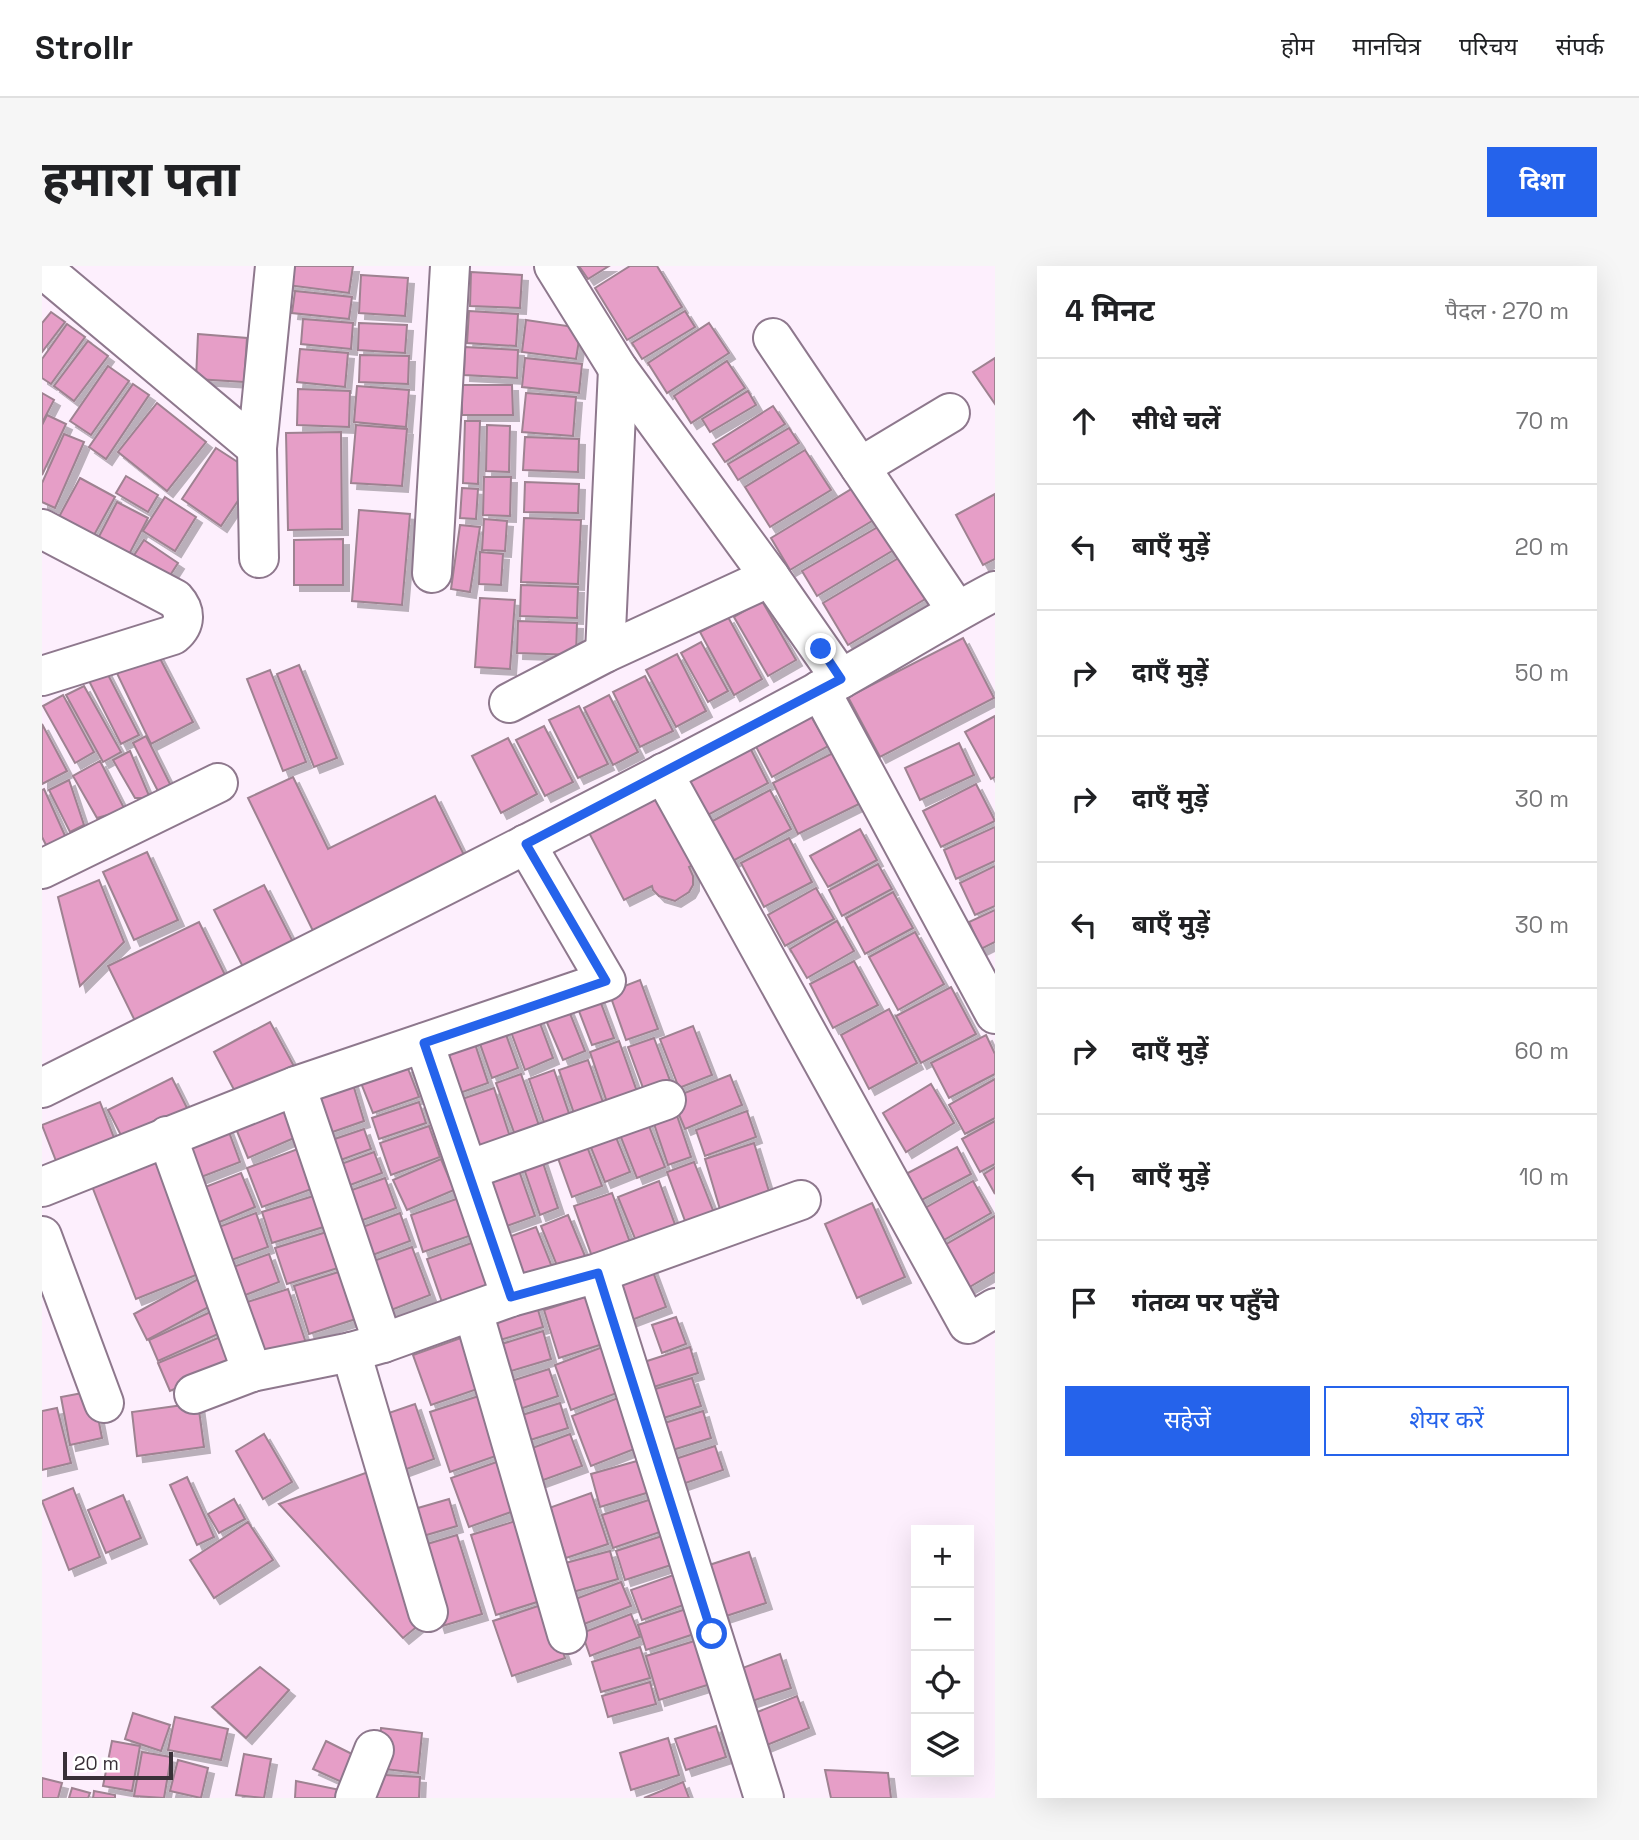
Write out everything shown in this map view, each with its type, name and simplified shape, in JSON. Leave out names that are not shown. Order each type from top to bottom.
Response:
[{"type":"street","points":[[260,558],[257,448],[275,266]]},
{"type":"street","points":[[432,573],[450,266]]},
{"type":"street","points":[[554,266],[618,369],[770,577],[831,685],[995,1014]]},
{"type":"street","points":[[42,268],[257,448]]},
{"type":"street","points":[[773,338],[957,611]]},
{"type":"street","points":[[605,653],[618,369]]},
{"type":"street","points":[[860,467],[950,413]]},
{"type":"street","points":[[42,529],[175,599],[182,607],[183,619],[180,629],[173,635],[42,676]]},
{"type":"street","points":[[509,703],[605,653],[770,577]]},
{"type":"street","points":[[42,1088],[663,773],[831,685],[995,591]]},
{"type":"street","points":[[663,773],[968,1324],[995,1308]]},
{"type":"street","points":[[42,870],[218,783]]},
{"type":"street","points":[[42,1187],[296,1086],[606,981],[526,844]]},
{"type":"street","points":[[424,1043],[511,1297]]},
{"type":"street","points":[[296,1086],[367,1348],[428,1612]]},
{"type":"street","points":[[467,1170],[666,1100]]},
{"type":"street","points":[[167,1136],[252,1372]]},
{"type":"street","points":[[194,1394],[252,1372],[367,1348],[511,1297],[598,1273],[801,1200]]},
{"type":"street","points":[[42,1236],[104,1403]]},
{"type":"street","points":[[598,1273],[764,1798]]},
{"type":"street","points":[[473,1311],[567,1634]]},
{"type":"street","points":[[355,1798],[373,1750]]},
{"type":"building","points":[[289,266],[353,266],[349,293],[287,285]]},
{"type":"building","points":[[579,266],[609,266],[588,279]]},
{"type":"building","points":[[630,266],[657,266],[682,307],[627,340],[595,288]]},
{"type":"building","points":[[471,272],[522,275],[520,308],[470,306]]},
{"type":"building","points":[[361,275],[408,278],[405,316],[359,313]]},
{"type":"building","points":[[295,291],[352,297],[349,319],[292,313]]},
{"type":"building","points":[[469,311],[518,314],[516,346],[467,343]]},
{"type":"building","points":[[685,311],[695,327],[642,359],[632,343]]},
{"type":"building","points":[[51,312],[65,322],[42,352],[42,323]]},
{"type":"building","points":[[303,319],[353,323],[351,349],[301,344]]},
{"type":"building","points":[[526,320],[581,328],[576,359],[522,352]]},
{"type":"building","points":[[359,323],[407,325],[405,353],[358,350]]},
{"type":"building","points":[[709,323],[729,353],[667,393],[648,363]]},
{"type":"building","points":[[67,324],[85,337],[51,384],[42,378],[42,359]]},
{"type":"building","points":[[198,334],[247,338],[244,382],[196,379]]},
{"type":"building","points":[[88,341],[108,356],[74,401],[54,386]]},
{"type":"building","points":[[465,347],[518,350],[517,378],[464,375]]},
{"type":"building","points":[[300,349],[348,353],[345,387],[297,382]]},
{"type":"building","points":[[360,355],[409,356],[408,384],[359,382]]},
{"type":"building","points":[[525,358],[582,364],[579,393],[522,387]]},
{"type":"building","points":[[995,358],[995,404],[973,372]]},
{"type":"building","points":[[727,361],[745,388],[691,423],[674,396]]},
{"type":"building","points":[[108,366],[129,381],[91,435],[70,421]]},
{"type":"building","points":[[133,384],[149,395],[106,459],[89,447]]},
{"type":"building","points":[[462,385],[512,385],[513,415],[462,415]]},
{"type":"building","points":[[357,386],[409,390],[406,427],[354,422]]},
{"type":"building","points":[[298,389],[350,391],[349,427],[297,425]]},
{"type":"building","points":[[748,391],[756,405],[710,432],[702,419]]},
{"type":"building","points":[[42,393],[54,400],[42,423]]},
{"type":"building","points":[[526,393],[576,397],[573,436],[522,432]]},
{"type":"building","points":[[157,403],[206,442],[167,491],[118,452]]},
{"type":"building","points":[[773,406],[785,424],[725,462],[713,444]]},
{"type":"building","points":[[47,415],[66,424],[42,475],[42,425]]},
{"type":"building","points":[[465,421],[480,421],[478,484],[463,483]]},
{"type":"building","points":[[356,425],[407,429],[402,486],[351,483]]},
{"type":"building","points":[[487,425],[510,426],[509,472],[486,471]]},
{"type":"building","points":[[789,428],[799,443],[738,480],[728,464]]},
{"type":"building","points":[[341,432],[342,529],[288,530],[286,433]]},
{"type":"building","points":[[64,434],[84,442],[55,508],[42,502],[42,483]]},
{"type":"building","points":[[525,437],[579,439],[578,472],[523,470]]},
{"type":"building","points":[[216,448],[256,474],[221,526],[182,499]]},
{"type":"building","points":[[805,450],[831,490],[770,527],[745,487]]},
{"type":"building","points":[[126,476],[158,495],[148,512],[116,493]]},
{"type":"building","points":[[484,477],[511,477],[510,516],[483,515]]},
{"type":"building","points":[[80,478],[115,497],[88,546],[53,528]]},
{"type":"building","points":[[525,482],[579,484],[578,513],[524,512]]},
{"type":"building","points":[[858,485],[877,518],[790,570],[771,538]]},
{"type":"building","points":[[462,488],[478,489],[476,519],[460,518]]},
{"type":"building","points":[[995,494],[995,559],[983,565],[956,515]]},
{"type":"building","points":[[165,497],[196,517],[175,551],[143,531]]},
{"type":"building","points":[[117,502],[148,518],[124,564],[93,548]]},
{"type":"building","points":[[359,510],[410,514],[402,605],[352,601]]},
{"type":"building","points":[[524,518],[581,520],[578,584],[521,582]]},
{"type":"building","points":[[484,519],[507,521],[505,551],[482,550]]},
{"type":"building","points":[[883,524],[897,548],[817,596],[802,571]]},
{"type":"building","points":[[460,525],[480,527],[470,592],[451,589]]},
{"type":"building","points":[[343,539],[343,585],[294,585],[294,540]]},
{"type":"building","points":[[144,540],[178,563],[162,588],[127,566]]},
{"type":"building","points":[[480,552],[503,554],[501,585],[479,584]]},
{"type":"building","points":[[902,556],[927,598],[848,645],[823,603]]},
{"type":"building","points":[[521,585],[578,587],[577,618],[520,616]]},
{"type":"building","points":[[480,598],[515,600],[510,669],[475,667]]},
{"type":"building","points":[[762,601],[796,660],[768,676],[734,617]]},
{"type":"building","points":[[728,617],[762,679],[734,695],[700,632]]},
{"type":"building","points":[[518,621],[577,623],[576,655],[517,653]]},
{"type":"building","points":[[963,638],[994,698],[880,757],[848,697]]},
{"type":"building","points":[[701,642],[728,691],[708,702],[681,653]]},
{"type":"building","points":[[153,645],[193,722],[151,744],[113,665]]},
{"type":"building","points":[[677,654],[706,711],[676,727],[646,670]]},
{"type":"building","points":[[299,665],[337,758],[314,767],[277,674]]},
{"type":"building","points":[[104,667],[139,735],[121,744],[86,675]]},
{"type":"building","points":[[270,670],[306,762],[283,771],[247,679]]},
{"type":"building","points":[[645,676],[673,731],[640,747],[613,692]]},
{"type":"building","points":[[84,686],[121,752],[103,762],[66,695]]},
{"type":"building","points":[[63,695],[94,752],[75,763],[43,706]]},
{"type":"building","points":[[609,695],[638,752],[613,765],[584,708]]},
{"type":"building","points":[[579,706],[608,764],[578,778],[549,720]]},
{"type":"building","points":[[807,709],[828,746],[772,777],[752,739]]},
{"type":"building","points":[[995,716],[995,777],[991,779],[965,732]]},
{"type":"building","points":[[42,724],[67,771],[42,784]]},
{"type":"building","points":[[544,726],[573,782],[545,796],[516,740]]},
{"type":"building","points":[[146,736],[173,790],[160,795],[133,743]]},
{"type":"building","points":[[508,738],[537,794],[501,813],[472,756]]},
{"type":"building","points":[[746,740],[768,783],[706,816],[684,773]]},
{"type":"building","points":[[959,743],[974,775],[920,800],[905,768]]},
{"type":"building","points":[[130,751],[150,798],[135,798],[113,760]]},
{"type":"building","points":[[833,753],[859,804],[798,834],[773,783]]},
{"type":"building","points":[[100,761],[125,810],[97,818],[73,776]]},
{"type":"building","points":[[293,777],[328,849],[435,796],[466,859],[314,933],[248,798]]},
{"type":"building","points":[[69,780],[84,825],[70,832],[49,790]]},
{"type":"building","points":[[976,784],[995,821],[941,847],[923,811]]},
{"type":"building","points":[[44,789],[66,838],[46,845],[42,837]]},
{"type":"building","points":[[658,790],[695,864],[689,867],[693,885],[689,892],[675,901],[659,896],[652,886],[624,900],[586,827]]},
{"type":"building","points":[[770,790],[791,829],[731,862],[709,823]]},
{"type":"building","points":[[995,827],[995,861],[956,879],[944,850]]},
{"type":"building","points":[[860,829],[877,860],[828,887],[810,856]]},
{"type":"building","points":[[789,838],[812,882],[764,907],[741,863]]},
{"type":"building","points":[[147,852],[178,920],[134,940],[103,872]]},
{"type":"building","points":[[878,864],[892,889],[842,916],[829,890]]},
{"type":"building","points":[[995,866],[995,906],[975,915],[960,883]]},
{"type":"building","points":[[99,880],[124,942],[80,986],[58,897]]},
{"type":"building","points":[[264,885],[293,942],[243,967],[214,910]]},
{"type":"building","points":[[816,888],[834,919],[785,946],[768,915]]},
{"type":"building","points":[[893,892],[913,928],[865,954],[846,918]]},
{"type":"building","points":[[995,910],[995,942],[981,949],[969,922]]},
{"type":"building","points":[[837,921],[854,951],[807,978],[790,949]]},
{"type":"building","points":[[199,922],[229,983],[138,1027],[108,966]]},
{"type":"building","points":[[915,932],[944,984],[898,1010],[869,957]]},
{"type":"building","points":[[854,961],[878,1005],[833,1028],[810,984]]},
{"type":"building","points":[[640,980],[658,1029],[626,1040],[609,992]]},
{"type":"building","points":[[951,987],[976,1034],[921,1063],[896,1016]]},
{"type":"building","points":[[596,990],[614,1038],[592,1045],[574,998]]},
{"type":"building","points":[[565,1001],[585,1051],[563,1060],[542,1011]]},
{"type":"building","points":[[889,1009],[917,1063],[869,1089],[841,1035]]},
{"type":"building","points":[[535,1010],[553,1058],[525,1070],[507,1021]]},
{"type":"building","points":[[270,1022],[296,1070],[240,1101],[214,1052]]},
{"type":"building","points":[[693,1026],[712,1075],[679,1088],[660,1039]]},
{"type":"building","points":[[504,1029],[518,1068],[492,1078],[478,1038]]},
{"type":"building","points":[[986,1035],[995,1054],[995,1074],[949,1098],[931,1063]]},
{"type":"building","points":[[473,1038],[488,1083],[457,1094],[442,1049]]},
{"type":"building","points":[[654,1038],[672,1086],[646,1096],[628,1047]]},
{"type":"building","points":[[619,1041],[640,1100],[610,1111],[590,1052]]},
{"type":"building","points":[[588,1060],[605,1108],[576,1119],[559,1070]]},
{"type":"building","points":[[407,1066],[419,1097],[373,1113],[361,1083]]},
{"type":"building","points":[[554,1070],[573,1125],[548,1134],[529,1079]]},
{"type":"building","points":[[521,1074],[543,1137],[519,1146],[496,1083]]},
{"type":"building","points":[[730,1075],[742,1105],[685,1129],[672,1098]]},
{"type":"building","points":[[172,1078],[189,1112],[125,1143],[108,1110]]},
{"type":"building","points":[[995,1079],[995,1118],[965,1134],[949,1105]]},
{"type":"building","points":[[352,1081],[364,1121],[321,1136],[308,1096]]},
{"type":"building","points":[[931,1084],[954,1123],[906,1152],[883,1113]]},
{"type":"building","points":[[494,1088],[512,1143],[477,1154],[459,1100]]},
{"type":"building","points":[[285,1097],[301,1135],[248,1158],[232,1119]]},
{"type":"building","points":[[100,1102],[116,1143],[58,1166],[42,1125]]},
{"type":"building","points":[[419,1102],[426,1123],[379,1139],[372,1118]]},
{"type":"building","points":[[674,1107],[691,1157],[668,1165],[651,1115]]},
{"type":"building","points":[[747,1111],[756,1137],[705,1156],[696,1130]]},
{"type":"building","points":[[645,1116],[665,1167],[637,1178],[617,1127]]},
{"type":"building","points":[[995,1121],[995,1164],[980,1172],[962,1139]]},
{"type":"building","points":[[226,1124],[240,1162],[191,1181],[176,1143]]},
{"type":"building","points":[[611,1125],[630,1172],[605,1182],[586,1135]]},
{"type":"building","points":[[429,1126],[440,1157],[391,1175],[380,1143]]},
{"type":"building","points":[[364,1129],[371,1149],[327,1165],[320,1144]]},
{"type":"building","points":[[583,1136],[602,1186],[572,1197],[554,1147]]},
{"type":"building","points":[[754,1143],[772,1201],[722,1216],[705,1159]]},
{"type":"building","points":[[303,1147],[317,1187],[262,1207],[247,1168]]},
{"type":"building","points":[[957,1147],[971,1174],[920,1201],[906,1174]]},
{"type":"building","points":[[164,1151],[211,1269],[136,1299],[90,1181]]},
{"type":"building","points":[[374,1152],[382,1173],[337,1190],[330,1168]]},
{"type":"building","points":[[540,1154],[558,1208],[540,1215],[521,1160]]},
{"type":"building","points":[[441,1159],[454,1190],[407,1210],[393,1180]]},
{"type":"building","points":[[694,1162],[716,1218],[688,1229],[667,1172]]},
{"type":"building","points":[[517,1165],[535,1216],[504,1227],[486,1176]]},
{"type":"building","points":[[995,1167],[995,1194],[984,1174]]},
{"type":"building","points":[[241,1173],[255,1207],[210,1226],[195,1191]]},
{"type":"building","points":[[385,1178],[396,1208],[349,1225],[338,1195]]},
{"type":"building","points":[[659,1181],[677,1230],[638,1246],[618,1197]]},
{"type":"building","points":[[973,1181],[991,1213],[944,1240],[925,1208]]},
{"type":"building","points":[[323,1193],[333,1224],[272,1243],[262,1212]]},
{"type":"building","points":[[612,1193],[632,1248],[594,1262],[574,1206]]},
{"type":"building","points":[[459,1198],[472,1235],[423,1252],[411,1215]]},
{"type":"building","points":[[872,1203],[905,1277],[857,1298],[825,1224]]},
{"type":"building","points":[[256,1213],[268,1247],[223,1263],[211,1230]]},
{"type":"building","points":[[400,1213],[410,1241],[362,1259],[352,1231]]},
{"type":"building","points":[[568,1215],[587,1261],[560,1273],[541,1226]]},
{"type":"building","points":[[995,1216],[995,1272],[968,1288],[943,1246]]},
{"type":"building","points":[[536,1227],[554,1272],[521,1285],[503,1239]]},
{"type":"building","points":[[333,1230],[344,1266],[287,1284],[275,1248]]},
{"type":"building","points":[[477,1241],[493,1287],[443,1305],[427,1259]]},
{"type":"building","points":[[412,1247],[430,1295],[386,1312],[368,1263]]},
{"type":"building","points":[[269,1254],[279,1282],[235,1299],[225,1270]]},
{"type":"building","points":[[649,1261],[666,1307],[629,1321],[612,1275]]},
{"type":"building","points":[[348,1269],[362,1317],[309,1334],[294,1286]]},
{"type":"building","points":[[202,1277],[216,1303],[147,1340],[134,1314]]},
{"type":"building","points":[[288,1289],[307,1346],[257,1362],[238,1305]]},
{"type":"building","points":[[594,1294],[609,1342],[559,1358],[544,1310]]},
{"type":"building","points":[[536,1303],[543,1327],[490,1343],[483,1318]]},
{"type":"building","points":[[217,1309],[227,1330],[158,1361],[149,1340]]},
{"type":"building","points":[[676,1317],[686,1344],[662,1353],[652,1325]]},
{"type":"building","points":[[543,1331],[551,1359],[501,1374],[492,1347]]},
{"type":"building","points":[[472,1334],[489,1385],[431,1405],[413,1355]]},
{"type":"building","points":[[225,1335],[237,1362],[170,1391],[158,1363]]},
{"type":"building","points":[[608,1345],[625,1390],[571,1410],[555,1365]]},
{"type":"building","points":[[690,1347],[698,1373],[644,1390],[635,1365]]},
{"type":"building","points":[[549,1369],[558,1396],[514,1411],[505,1383]]},
{"type":"building","points":[[692,1378],[701,1406],[651,1422],[642,1393]]},
{"type":"building","points":[[93,1391],[102,1438],[70,1445],[61,1397]]},
{"type":"building","points":[[491,1392],[510,1451],[450,1472],[430,1412]]},
{"type":"building","points":[[623,1396],[642,1446],[591,1466],[572,1416]]},
{"type":"building","points":[[198,1403],[204,1447],[137,1456],[132,1412]]},
{"type":"building","points":[[560,1403],[568,1428],[524,1442],[516,1417]]},
{"type":"building","points":[[415,1404],[434,1459],[393,1474],[374,1418]]},
{"type":"building","points":[[57,1408],[71,1463],[42,1470],[42,1411]]},
{"type":"building","points":[[703,1411],[711,1438],[663,1453],[655,1426]]},
{"type":"building","points":[[264,1434],[292,1482],[263,1499],[236,1451]]},
{"type":"building","points":[[570,1434],[582,1466],[535,1483],[524,1451]]},
{"type":"building","points":[[715,1446],[723,1470],[674,1487],[666,1462]]},
{"type":"building","points":[[508,1458],[525,1507],[469,1527],[451,1478]]},
{"type":"building","points":[[644,1459],[653,1491],[600,1507],[591,1474]]},
{"type":"building","points":[[371,1471],[425,1620],[403,1638],[279,1504]]},
{"type":"building","points":[[187,1477],[214,1537],[197,1545],[170,1485]]},
{"type":"building","points":[[73,1488],[100,1557],[69,1570],[42,1501]]},
{"type":"building","points":[[591,1493],[608,1544],[566,1558],[549,1508]]},
{"type":"building","points":[[123,1495],[141,1538],[106,1553],[88,1510]]},
{"type":"building","points":[[655,1498],[666,1530],[613,1548],[602,1515]]},
{"type":"building","points":[[234,1499],[245,1519],[219,1533],[208,1514]]},
{"type":"building","points":[[449,1499],[457,1526],[413,1539],[404,1512]]},
{"type":"building","points":[[528,1517],[553,1597],[496,1615],[471,1535]]},
{"type":"building","points":[[248,1522],[273,1560],[214,1598],[190,1560]]},
{"type":"building","points":[[457,1535],[482,1614],[439,1627],[414,1548]]},
{"type":"building","points":[[665,1535],[674,1564],[625,1580],[616,1551]]},
{"type":"building","points":[[610,1551],[618,1579],[566,1594],[558,1565]]},
{"type":"building","points":[[749,1552],[766,1603],[714,1620],[697,1569]]},
{"type":"building","points":[[679,1573],[689,1603],[642,1620],[631,1590]]},
{"type":"building","points":[[621,1582],[631,1606],[579,1626],[570,1601]]},
{"type":"building","points":[[547,1603],[565,1658],[512,1676],[493,1621]]},
{"type":"building","points":[[689,1608],[697,1633],[646,1650],[638,1625]]},
{"type":"building","points":[[631,1614],[640,1637],[590,1656],[582,1633]]},
{"type":"building","points":[[704,1638],[717,1682],[659,1700],[646,1656]]},
{"type":"building","points":[[640,1647],[650,1678],[601,1692],[592,1662]]},
{"type":"building","points":[[780,1654],[791,1688],[740,1705],[729,1673]]},
{"type":"building","points":[[260,1667],[289,1690],[246,1738],[212,1707]]},
{"type":"building","points":[[650,1682],[656,1704],[608,1717],[602,1696]]},
{"type":"building","points":[[797,1696],[809,1728],[762,1747],[750,1715]]},
{"type":"building","points":[[133,1713],[170,1725],[161,1751],[125,1739]]},
{"type":"building","points":[[175,1717],[228,1729],[221,1760],[168,1750]]},
{"type":"building","points":[[716,1726],[726,1757],[686,1770],[675,1739]]},
{"type":"building","points":[[381,1728],[422,1733],[418,1773],[376,1768]]},
{"type":"building","points":[[668,1738],[679,1775],[631,1790],[620,1753]]},
{"type":"building","points":[[112,1741],[140,1746],[132,1791],[103,1786]]},
{"type":"building","points":[[326,1741],[368,1762],[355,1788],[313,1769]]},
{"type":"building","points":[[142,1752],[171,1757],[164,1798],[134,1796]]},
{"type":"building","points":[[244,1754],[271,1759],[264,1798],[236,1795]]},
{"type":"building","points":[[178,1760],[208,1768],[201,1798],[170,1791]]},
{"type":"building","points":[[825,1770],[888,1773],[891,1798],[831,1798]]},
{"type":"building","points":[[367,1774],[420,1777],[419,1798],[366,1798]]},
{"type":"building","points":[[42,1778],[62,1783],[58,1798],[42,1798]]},
{"type":"building","points":[[296,1781],[350,1792],[350,1798],[295,1798]]},
{"type":"building","points":[[683,1782],[689,1798],[644,1798]]},
{"type":"building","points":[[72,1788],[90,1793],[88,1798],[69,1798]]},
{"type":"building","points":[[94,1791],[115,1795],[115,1798],[93,1798]]},
{"type":"route","points":[[712,1634],[598,1273],[511,1297],[424,1043],[606,981],[526,844],[841,679],[821,649]]}]
